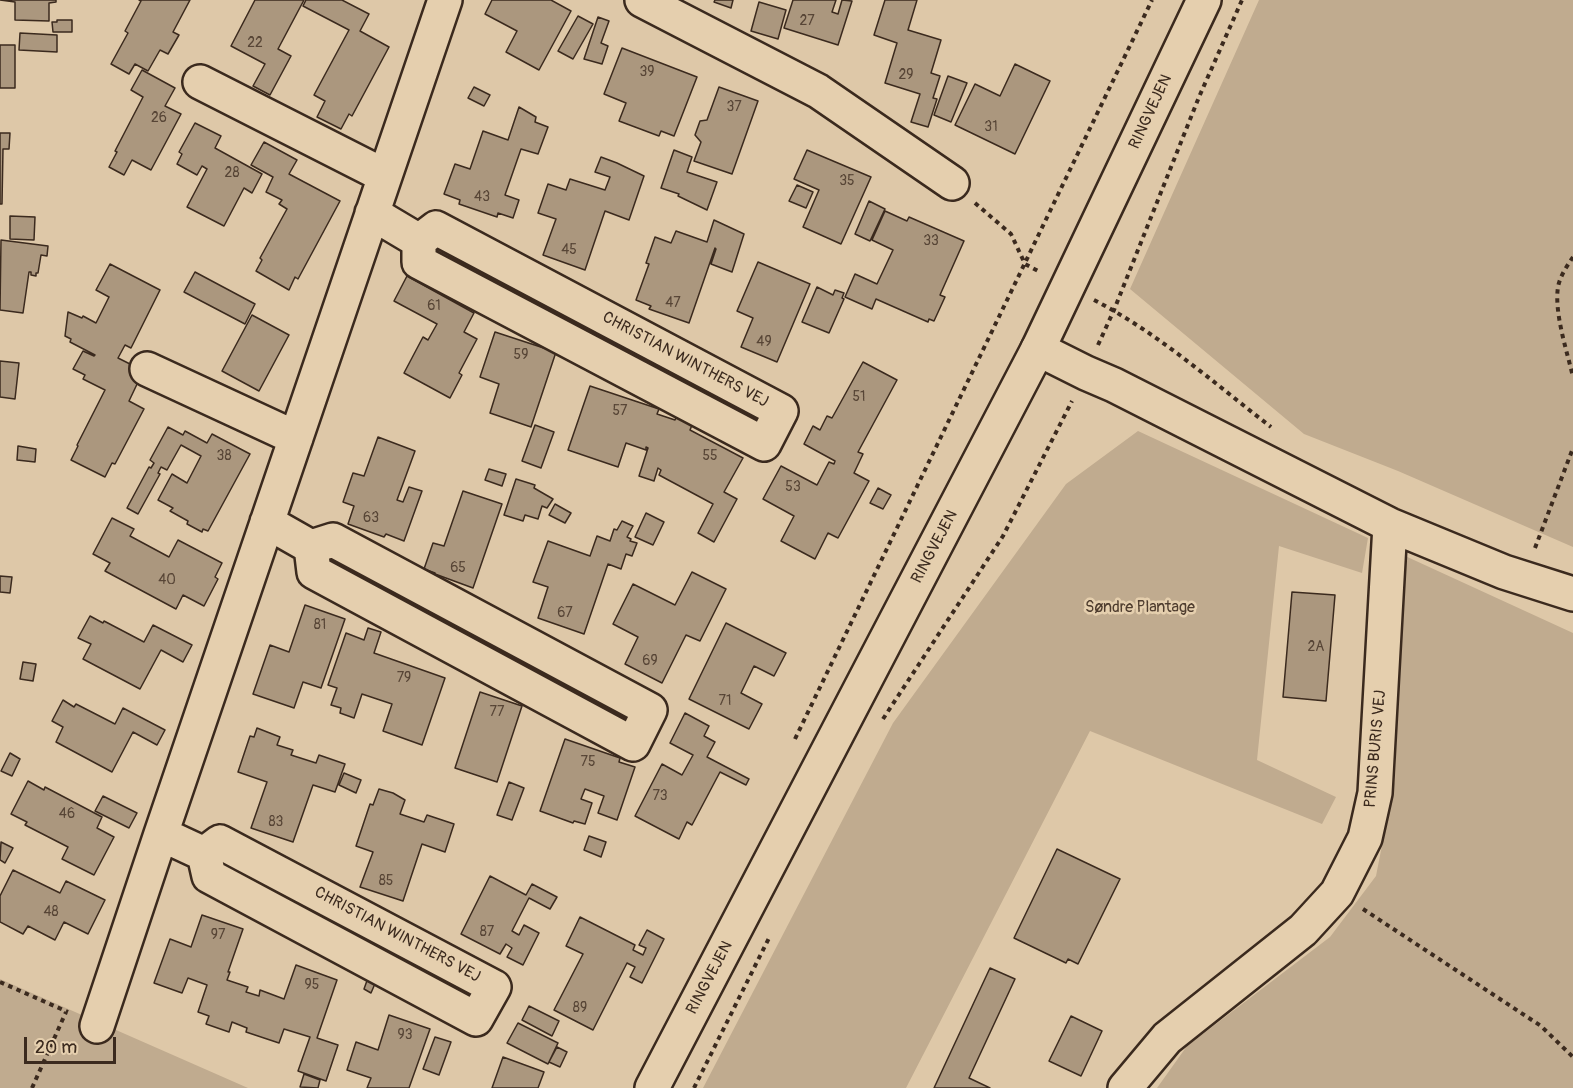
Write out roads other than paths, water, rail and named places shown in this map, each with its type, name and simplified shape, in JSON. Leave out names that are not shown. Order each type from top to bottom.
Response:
[{"type":"street","points":[[97,1026],[445,0]]},
{"type":"street","points":[[642,0],[818,91],[952,183]]},
{"type":"street","name":"RINGVEJEN","points":[[652,1088],[1038,350],[1204,0]]},
{"type":"street","points":[[200,82],[385,176]]},
{"type":"street","points":[[372,213],[419,241]]},
{"type":"street","name":"CHRISTIAN WINTHERS VEJ","points":[[436,228],[781,411],[764,444],[419,262],[419,241],[436,228]]},
{"type":"street","points":[[1038,350],[1114,385],[1390,525],[1504,572],[1573,594]]},
{"type":"street","points":[[147,369],[296,438]]},
{"type":"street","points":[[267,522],[311,547],[333,540],[650,710],[633,744],[314,572],[311,547]]},
{"type":"street","name":"PRINS BURIS VEJ","points":[[1125,1088],[1167,1038],[1303,930],[1337,892],[1365,838],[1375,794],[1390,525]]},
{"type":"street","points":[[161,834],[204,854]]},
{"type":"street","name":"CHRISTIAN WINTHERS VEJ","points":[[220,842],[494,987],[476,1019],[209,876],[204,854],[220,842]]},
{"type":"park label","name":"Søndre Plantage","points":[[1140,608]]}]
